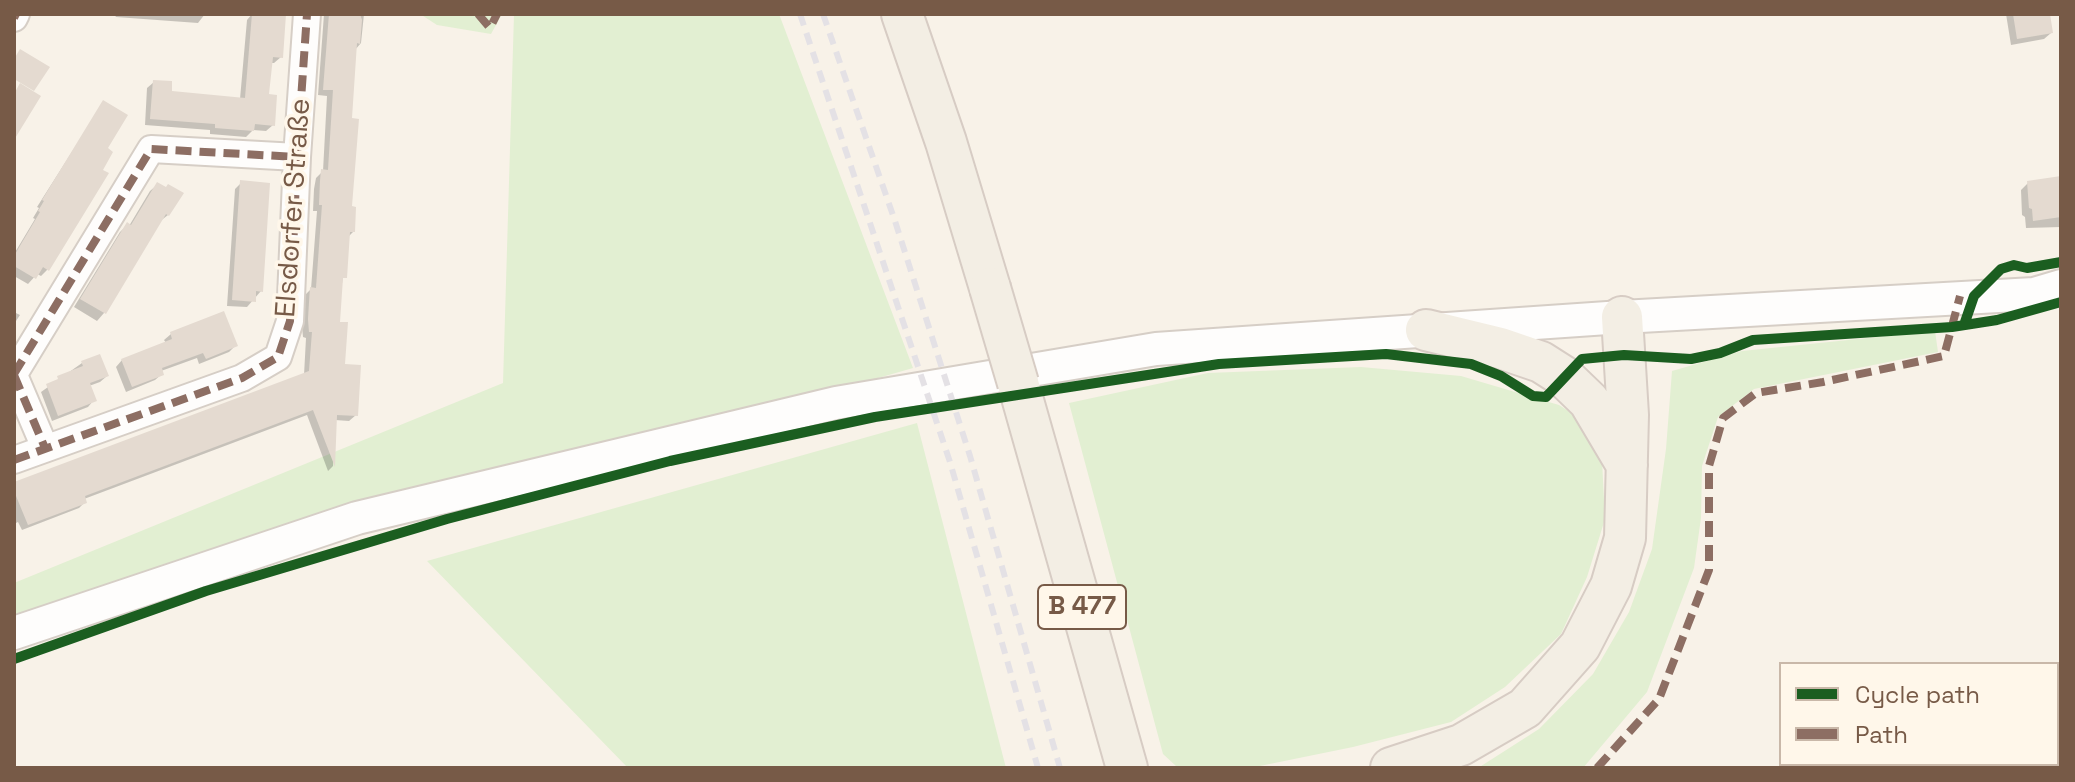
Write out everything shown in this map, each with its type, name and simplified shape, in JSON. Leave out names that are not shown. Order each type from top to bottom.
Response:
[{"type":"main road","name":"B 477","points":[[902,14],[946,142],[990,288],[1127,768]]},
{"type":"main road","points":[[1391,768],[1461,745],[1525,708],[1580,646],[1611,586],[1625,538],[1628,415],[1622,317]]},
{"type":"main road","points":[[1426,330],[1500,348],[1541,362],[1563,376],[1589,401],[1627,465]]},
{"type":"street","name":"Elsdorfer Straße","points":[[14,460],[242,378],[278,357],[290,321],[307,14]]},
{"type":"street","points":[[45,448],[14,375],[151,149],[297,157]]},
{"type":"street","points":[[14,633],[357,518],[836,403],[1156,349],[1622,317],[2034,294],[2061,286]]},
{"type":"green space","points":[[420,14],[502,14],[491,34],[437,25]]},
{"type":"green space","points":[[514,14],[779,14],[913,368],[14,626],[14,583],[503,383]]},
{"type":"green space","points":[[1935,331],[1938,352],[1754,389],[1718,417],[1702,466],[1701,518],[1694,568],[1647,692],[1583,768],[1478,768],[1539,729],[1593,674],[1629,612],[1652,549],[1666,449],[1672,371],[1742,351]]},
{"type":"green space","points":[[1361,367],[1461,376],[1559,405],[1592,426],[1602,460],[1605,519],[1587,577],[1561,634],[1505,687],[1451,722],[1353,747],[1250,768],[1176,766],[1163,754],[1069,403],[1208,373]]},
{"type":"green space","points":[[917,423],[1006,768],[628,768],[427,561]]},
{"type":"building","points":[[252,14],[286,14],[283,58],[273,57],[269,94],[277,95],[275,126],[255,124],[254,131],[215,128],[215,124],[150,119],[153,80],[172,81],[172,91],[245,98]]},
{"type":"building","points":[[329,14],[360,14],[362,20],[360,44],[357,43],[352,118],[359,119],[352,206],[356,207],[355,232],[350,232],[340,322],[348,322],[345,364],[361,365],[358,416],[337,415],[335,467],[313,410],[85,496],[87,503],[28,525],[14,491],[14,482],[309,371],[312,332],[309,332],[308,319],[310,287],[316,288],[322,205],[319,205],[321,169],[328,170],[333,90],[323,90]]},
{"type":"building","points":[[2013,14],[2050,14],[2053,33],[2017,39]]},
{"type":"building","points":[[20,49],[50,67],[34,91],[14,79],[14,59]]},
{"type":"building","points":[[20,83],[41,96],[14,140],[14,94]]},
{"type":"building","points":[[103,100],[128,115],[108,148],[113,152],[103,170],[109,173],[49,271],[43,267],[36,279],[14,266],[14,256],[40,212],[42,200]]},
{"type":"building","points":[[2061,176],[2061,217],[2033,221],[2027,181]]},
{"type":"building","points":[[240,180],[270,183],[263,292],[256,291],[256,302],[232,300]]},
{"type":"building","points":[[157,182],[184,193],[169,216],[166,214],[106,314],[80,299],[127,222],[131,225]]},
{"type":"building","points":[[224,311],[238,346],[206,359],[203,353],[162,368],[164,375],[132,387],[121,359],[172,339],[170,332]]},
{"type":"building","points":[[100,354],[109,376],[90,383],[97,401],[58,416],[46,384],[83,366],[81,361]]},
{"type":"railway","points":[[800,14],[950,462],[1038,768]]},
{"type":"railway","points":[[823,14],[895,221],[970,456],[1060,768]]},
{"type":"marked path","points":[[14,18],[16,14]]},
{"type":"marked path","points":[[14,460],[242,378],[278,357],[290,321],[307,14]]},
{"type":"marked path","points":[[478,14],[490,28],[497,14]]},
{"type":"marked path","points":[[14,374],[151,149],[297,157]]},
{"type":"marked path","points":[[1597,768],[1659,699],[1709,570],[1709,466],[1723,418],[1756,393],[1944,356],[1960,296]]},
{"type":"marked path","points":[[14,375],[45,448]]},
{"type":"cycle path","points":[[1964,325],[1974,296],[2001,269],[2014,265],[2027,268],[2061,262]]},
{"type":"cycle path","points":[[14,659],[206,591],[447,519],[670,461],[875,417],[1219,364],[1386,354],[1471,364],[1501,376],[1533,396],[1546,397],[1582,359],[1624,355],[1691,359],[1720,353],[1753,340],[1952,327],[1997,320],[2061,302]]}]
